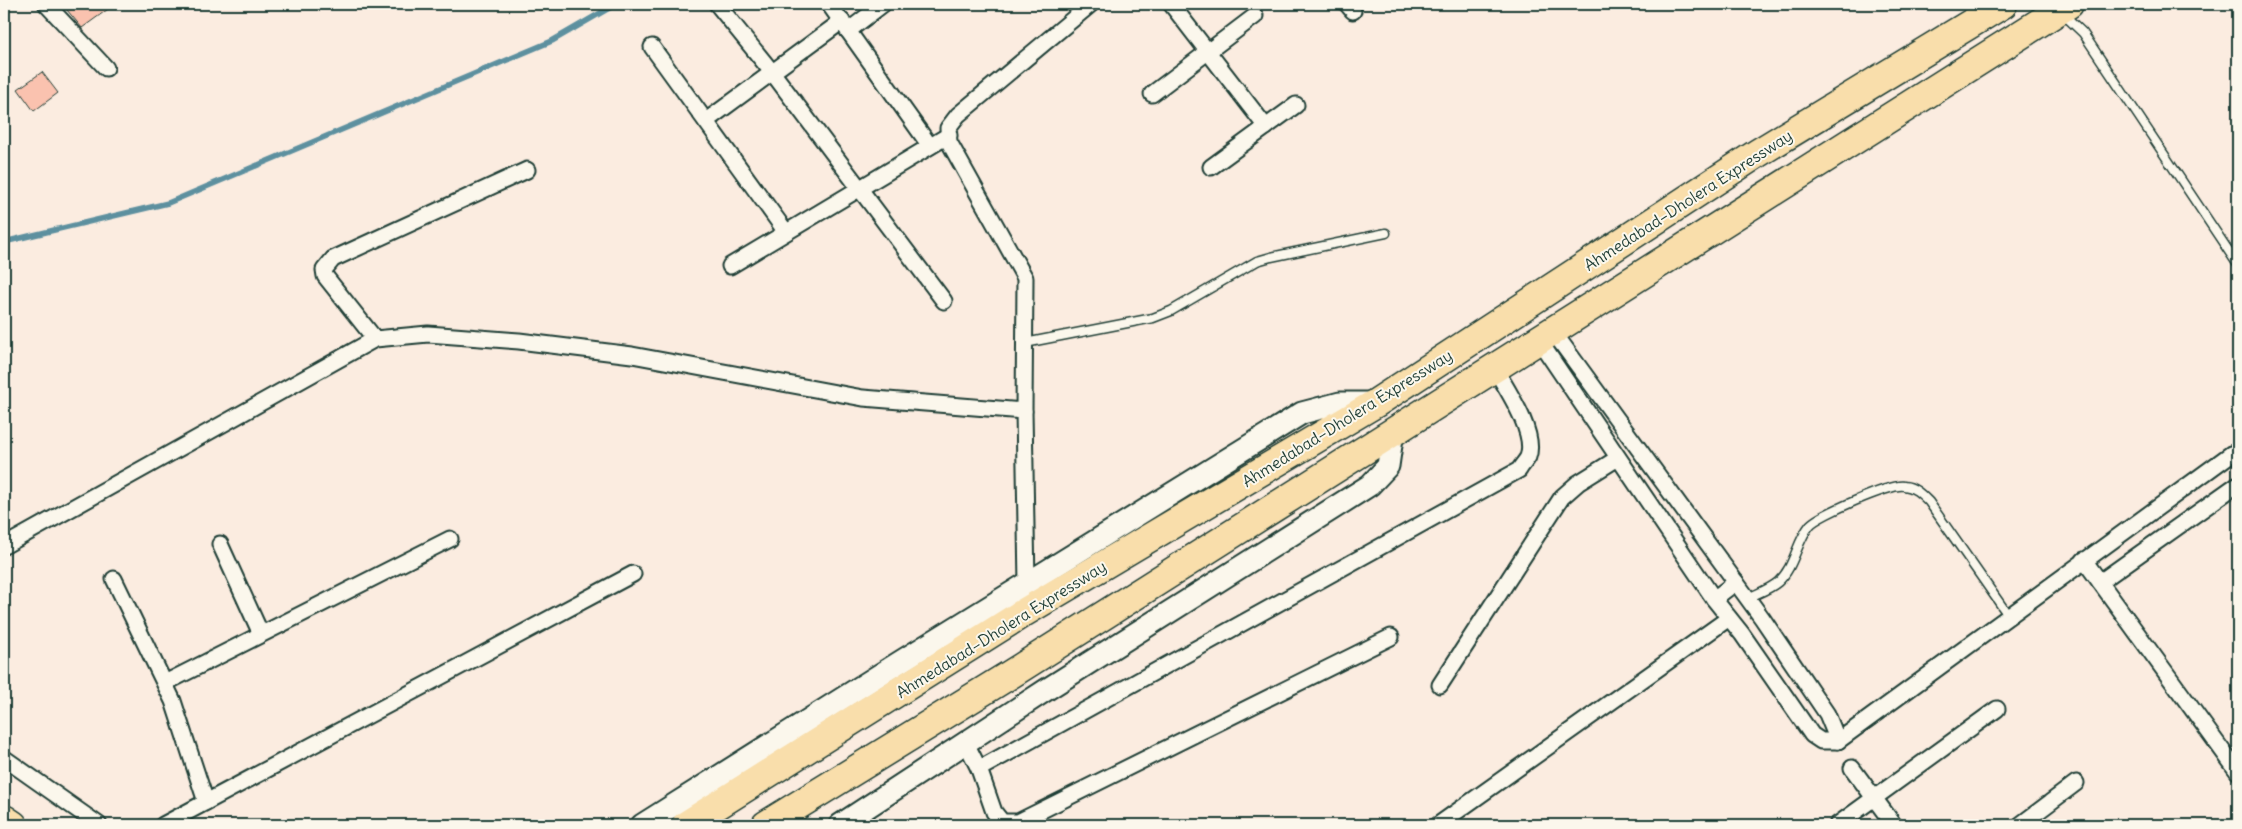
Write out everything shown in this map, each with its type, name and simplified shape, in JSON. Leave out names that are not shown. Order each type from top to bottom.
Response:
[{"type":"highway","name":"Ahmedabad–Dholera Expressway","points":[[686,825],[1023,614],[1376,403],[1758,153],[2003,4]]},
{"type":"highway","points":[[766,825],[1011,674],[2060,6]]},
{"type":"highway","points":[[4,819],[13,825]]},
{"type":"street","points":[[46,4],[106,68]]},
{"type":"street","points":[[716,4],[772,72],[944,301]]},
{"type":"street","points":[[829,4],[930,146]]},
{"type":"street","points":[[706,121],[772,72],[883,4]]},
{"type":"street","points":[[1027,584],[1024,411],[1025,278],[949,142],[948,128],[958,115],[1091,4]]},
{"type":"street","points":[[1171,4],[1266,127]]},
{"type":"street","points":[[1152,94],[1256,16]]},
{"type":"street","points":[[652,47],[786,232]]},
{"type":"street","points":[[1211,167],[1296,105]]},
{"type":"street","points":[[730,266],[949,135]]},
{"type":"street","points":[[375,339],[325,276],[324,270],[327,264],[342,255],[527,170]]},
{"type":"street","points":[[4,546],[375,339],[428,334],[519,341],[632,355],[863,398],[1024,411]]},
{"type":"street","points":[[1545,335],[1618,458],[1714,599],[1742,634],[1812,735],[1821,741],[1838,741],[2084,560],[2231,454],[2238,452]]},
{"type":"street","points":[[1545,335],[1748,598],[1831,721],[1838,741]]},
{"type":"street","points":[[979,769],[1519,470],[1528,456],[1529,438],[1522,418],[1494,367]]},
{"type":"street","points":[[642,825],[900,662],[1302,413],[1340,403],[1376,403]]},
{"type":"street","points":[[840,825],[1370,485],[1388,466],[1393,431]]},
{"type":"street","points":[[1440,685],[1562,497],[1578,484],[1618,458]]},
{"type":"street","points":[[2100,582],[2238,484]]},
{"type":"street","points":[[165,683],[450,539]]},
{"type":"street","points":[[220,544],[261,634]]},
{"type":"street","points":[[2084,560],[2238,772]]},
{"type":"street","points":[[163,825],[633,574]]},
{"type":"street","points":[[114,579],[165,683],[206,802]]},
{"type":"street","points":[[1714,599],[1736,582]]},
{"type":"street","points":[[1438,825],[1730,618]]},
{"type":"street","points":[[1742,634],[1762,618]]},
{"type":"street","points":[[966,743],[979,769],[994,812],[1002,822],[1018,822],[1391,637]]},
{"type":"street","points":[[1837,825],[1997,710]]},
{"type":"street","points":[[4,758],[98,825]]},
{"type":"street","points":[[1852,768],[1894,825]]},
{"type":"street","points":[[2020,825],[2076,784]]},
{"type":"lane","points":[[2060,6],[2083,33],[2238,265]]},
{"type":"lane","points":[[1025,343],[1153,318],[1171,311],[1257,262],[1271,257],[1386,233]]},
{"type":"lane","points":[[1748,598],[1779,581],[1786,572],[1811,524],[1822,516],[1889,487],[1903,485],[1917,490],[1929,502],[2008,615]]},
{"type":"building","points":[[62,4],[115,4],[82,28]]},
{"type":"building","points":[[42,72],[58,93],[34,111],[18,89]]},
{"type":"waterway","points":[[4,242],[168,203],[552,41],[616,4]]}]
